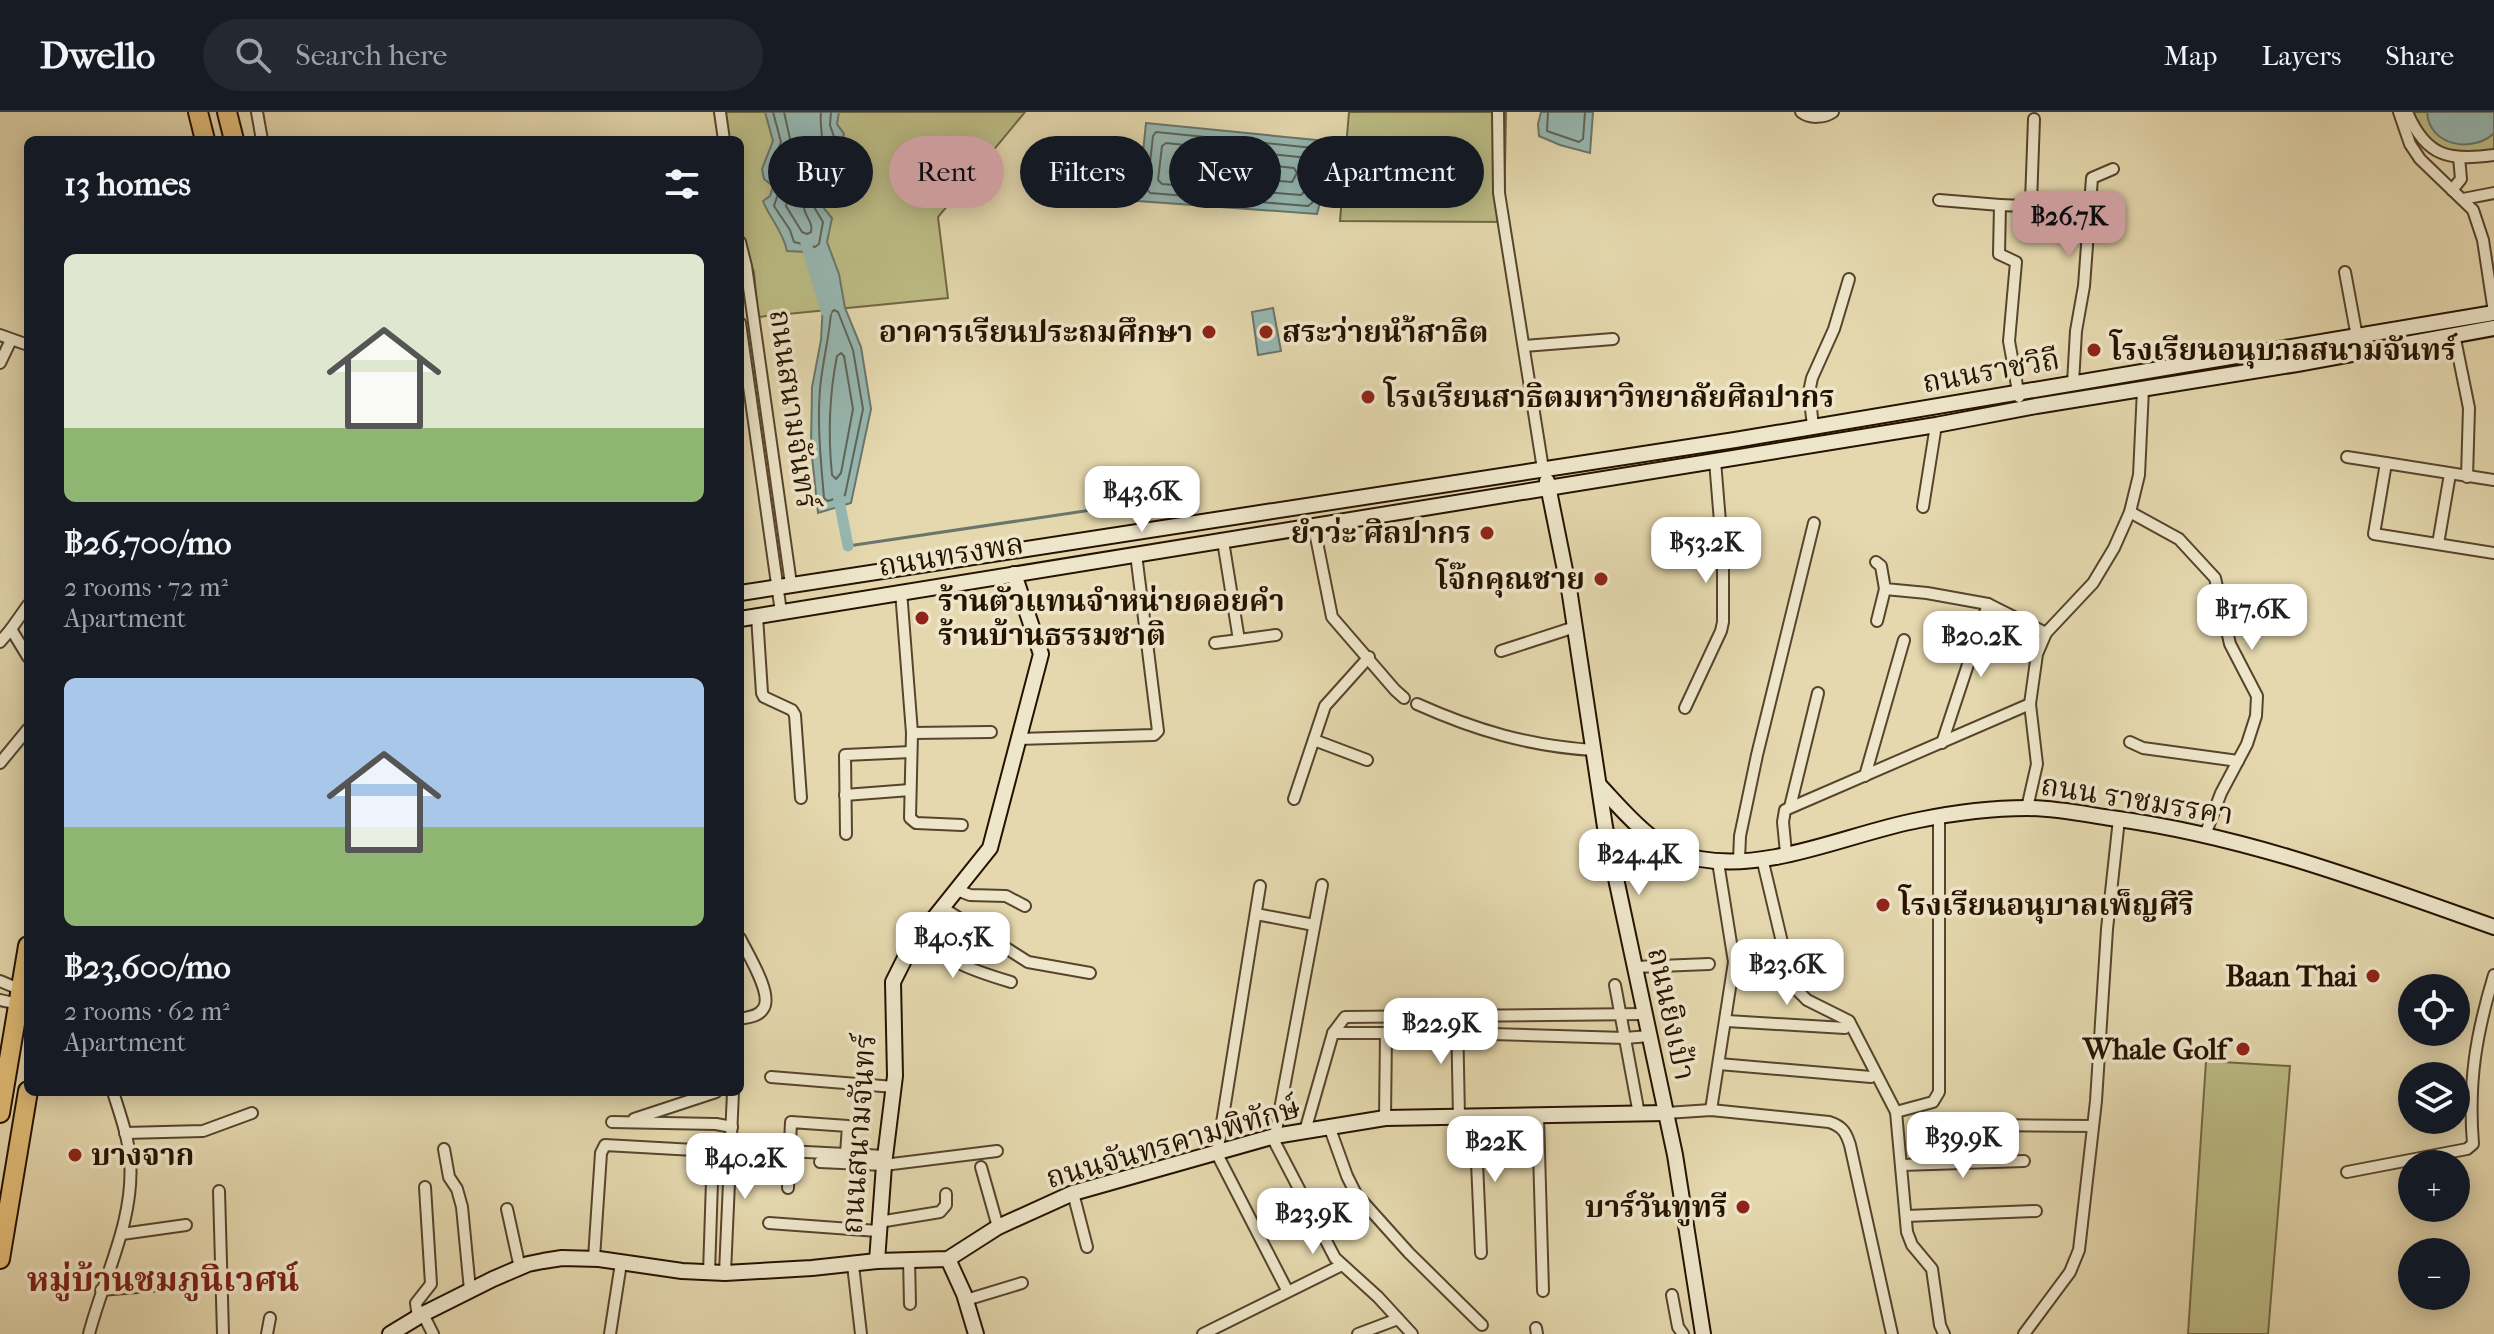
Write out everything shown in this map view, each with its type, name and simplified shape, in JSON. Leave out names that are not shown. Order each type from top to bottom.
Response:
[{"type":"highway","points":[[198,112],[204,136]]},
{"type":"highway","points":[[227,112],[233,136]]},
{"type":"highway","points":[[0,1113],[24,964]]},
{"type":"highway","points":[[0,1259],[27,1096]]},
{"type":"main road","name":"ถนนราชวิถี","points":[[1543,469],[2241,357],[2494,312]]},
{"type":"main road","name":"ถนนราชวิถี","points":[[1550,487],[1936,425],[2494,328]]},
{"type":"main road","points":[[2241,357],[2244,373]]},
{"type":"main road","name":"ถนนทรงพล","points":[[744,592],[1543,469]]},
{"type":"main road","name":"ถนนยิงเป้า","points":[[1543,469],[1550,487],[1575,627],[1605,827],[1666,1113],[1703,1334]]},
{"type":"main road","name":"ถนนทรงพล","points":[[744,618],[1550,487]]},
{"type":"main road","name":"ถนนสนามจันทร์","points":[[877,1261],[884,1160],[894,1087],[893,982],[901,963],[921,934],[990,848],[1041,654],[1020,573],[1020,548]]},
{"type":"main road","name":"ถนน ราชมรรคา","points":[[1600,786],[1624,815],[1666,848],[1697,859],[1718,862],[1762,858],[1833,845],[1902,824],[1939,817],[2027,808],[2119,819],[2260,847],[2350,875],[2365,883],[2494,927]]},
{"type":"main road","name":"ถนนจันทรคามพิทักษ์","points":[[948,1259],[998,1227],[1073,1193],[1274,1137],[1385,1118],[1666,1113]]},
{"type":"main road","points":[[390,1334],[470,1290],[520,1268],[562,1258],[594,1258],[709,1273],[948,1259],[966,1300],[976,1334]]},
{"type":"street","points":[[257,112],[261,136]]},
{"type":"street","points":[[720,112],[723,136]]},
{"type":"street","points":[[1498,112],[1499,193],[1543,469]]},
{"type":"street","points":[[1801,112],[1817,117],[1833,112]]},
{"type":"street","points":[[2399,112],[2410,144],[2420,159],[2473,210],[2478,222],[2494,312]]},
{"type":"street","points":[[2407,112],[2426,145],[2443,155],[2494,155]]},
{"type":"street","points":[[1939,200],[2024,206],[2031,202],[2034,119]]},
{"type":"street","points":[[2452,190],[2461,179],[2459,157]]},
{"type":"street","points":[[2073,383],[2092,178],[2113,169]]},
{"type":"street","points":[[2463,199],[2494,193]]},
{"type":"street","points":[[2000,205],[1999,254],[2016,262],[2009,341],[2020,409]]},
{"type":"street","name":"ถนนสนามจันทร์","points":[[744,258],[791,584]]},
{"type":"street","points":[[2345,272],[2357,337]]},
{"type":"street","points":[[1813,426],[1809,392],[1812,378],[1834,329],[1849,279]]},
{"type":"street","points":[[2454,334],[2469,408],[2467,477]]},
{"type":"street","points":[[0,363],[5,338]]},
{"type":"street","points":[[1524,346],[1613,339]]},
{"type":"street","name":"ถนนสนามจันทร์","points":[[744,352],[781,612]]},
{"type":"street","points":[[2027,808],[2037,764],[2030,704],[2037,654],[2046,633],[2093,583],[2114,548],[2130,512],[2139,475],[2143,389]]},
{"type":"street","points":[[1923,507],[1936,425]]},
{"type":"street","points":[[2347,457],[2494,480]]},
{"type":"street","points":[[1685,708],[1723,622],[1723,558],[1715,461]]},
{"type":"street","points":[[2386,463],[2374,534],[2494,553]]},
{"type":"street","points":[[2438,544],[2450,474]]},
{"type":"street","points":[[2130,512],[2179,539],[2215,578],[2230,644],[2257,696],[2256,716],[2247,744],[2221,793],[2205,835]]},
{"type":"street","points":[[1739,860],[1740,836],[1757,755],[1814,523]]},
{"type":"street","points":[[1314,527],[1332,617],[1404,698]]},
{"type":"street","points":[[1223,541],[1239,640]]},
{"type":"street","points":[[1018,739],[1154,735],[1158,731],[1136,554]]},
{"type":"street","points":[[1876,562],[1881,566],[1885,589],[1877,621]]},
{"type":"street","points":[[1885,589],[1988,604],[2046,633]]},
{"type":"street","points":[[901,591],[912,733],[911,821],[962,825]]},
{"type":"street","points":[[1942,743],[1988,604]]},
{"type":"street","points":[[0,642],[24,611]]},
{"type":"street","points":[[757,616],[762,693],[764,697],[792,710],[795,715],[801,798]]},
{"type":"street","points":[[1501,651],[1575,627]]},
{"type":"street","points":[[11,629],[24,650]]},
{"type":"street","points":[[1215,643],[1276,635]]},
{"type":"street","points":[[1865,776],[1904,640]]},
{"type":"street","points":[[1294,799],[1328,701],[1369,657]]},
{"type":"street","points":[[1790,807],[1818,693]]},
{"type":"street","points":[[1417,704],[1518,741],[1592,750]]},
{"type":"street","points":[[1786,853],[1783,813],[1790,807],[2030,704]]},
{"type":"street","points":[[912,733],[991,732]]},
{"type":"street","points":[[0,763],[24,734]]},
{"type":"street","points":[[1314,740],[1367,760]]},
{"type":"street","points":[[2130,742],[2143,748],[2238,761]]},
{"type":"street","points":[[846,834],[843,761],[847,753],[911,752]]},
{"type":"street","points":[[845,795],[910,790]]},
{"type":"street","points":[[1605,827],[1613,818],[1624,815]]},
{"type":"street","points":[[1896,1112],[1933,1102],[1939,1092],[1939,817]]},
{"type":"street","points":[[2024,1334],[2076,1263],[2079,1250],[2119,819]]},
{"type":"street","points":[[1762,858],[1785,955],[1797,990],[1807,1000],[1849,1021],[1875,1078],[1896,1112],[1906,1216],[1912,1245],[1932,1269],[1944,1334]]},
{"type":"street","points":[[1711,1110],[1727,1021],[1734,954],[1718,862]]},
{"type":"street","points":[[1322,885],[1274,1137],[1327,1246],[1342,1265],[1412,1334]]},
{"type":"street","points":[[1260,886],[1217,1154],[1287,1290]]},
{"type":"street","points":[[957,890],[970,895],[1006,896],[1025,906]]},
{"type":"street","points":[[943,908],[1028,962],[1090,973]]},
{"type":"street","points":[[1256,914],[1314,925]]},
{"type":"street","points":[[921,934],[939,952],[963,966],[1011,982]]},
{"type":"street","points":[[744,947],[766,995],[766,1006],[761,1012],[744,1018]]},
{"type":"street","points":[[1635,967],[1709,964]]},
{"type":"street","points":[[2347,1172],[2467,1149],[2473,1144],[2471,1083],[2479,1027],[2494,975]]},
{"type":"street","points":[[0,981],[16,1000]]},
{"type":"street","points":[[1615,985],[1639,1114]]},
{"type":"street","points":[[1305,1131],[1333,1033],[1342,1018],[1645,1014]]},
{"type":"street","points":[[1457,1015],[1459,1117]]},
{"type":"street","points":[[1727,1021],[1845,1028]]},
{"type":"street","points":[[1333,1033],[1649,1036]]},
{"type":"street","points":[[1385,1118],[1386,1033]]},
{"type":"street","points":[[1719,1064],[1875,1078]]},
{"type":"street","points":[[771,1077],[894,1087]]},
{"type":"street","points":[[89,1334],[122,1234],[130,1178],[125,1133],[114,1096]]},
{"type":"street","points":[[624,1122],[704,1096]]},
{"type":"street","points":[[725,1273],[733,1096]]},
{"type":"street","points":[[1666,1113],[1711,1110],[1839,1125],[1846,1132],[1892,1334]]},
{"type":"street","points":[[125,1133],[203,1131],[252,1113]]},
{"type":"street","points":[[1475,1117],[1481,1253]]},
{"type":"street","points":[[1538,1117],[1543,1291]]},
{"type":"street","points":[[612,1122],[732,1127]]},
{"type":"street","points":[[788,1188],[791,1122],[848,1126],[846,1154]]},
{"type":"street","points":[[1982,1125],[2092,1126]]},
{"type":"street","points":[[1329,1126],[1356,1194],[1409,1253],[1482,1325]]},
{"type":"street","points":[[594,1258],[601,1153],[605,1145],[730,1152]]},
{"type":"street","points":[[444,1149],[449,1177],[457,1189],[462,1207],[470,1290]]},
{"type":"street","points":[[745,1149],[846,1154],[884,1160]]},
{"type":"street","points":[[709,1273],[713,1151]]},
{"type":"street","points":[[820,1162],[997,1151]]},
{"type":"street","points":[[1901,1165],[2024,1161]]},
{"type":"street","points":[[981,1167],[998,1227]]},
{"type":"street","points":[[425,1187],[431,1284],[416,1303],[433,1334]]},
{"type":"street","points":[[219,1191],[223,1334]]},
{"type":"street","points":[[1073,1193],[1087,1247]]},
{"type":"street","points":[[769,1223],[879,1226],[940,1212],[946,1205],[946,1194]]},
{"type":"street","points":[[507,1209],[520,1268]]},
{"type":"street","points":[[1906,1216],[2036,1211]]},
{"type":"street","points":[[122,1234],[186,1225]]},
{"type":"street","points":[[909,1259],[910,1304]]},
{"type":"street","points":[[610,1334],[621,1263]]},
{"type":"street","points":[[853,1265],[861,1334]]},
{"type":"street","points":[[1203,1334],[1342,1265]]},
{"type":"street","points":[[101,1290],[221,1280]]},
{"type":"street","points":[[966,1300],[1022,1283]]},
{"type":"street","points":[[1672,1295],[1678,1327],[1683,1334]]},
{"type":"street","points":[[267,1334],[270,1318]]},
{"type":"street","points":[[1358,1334],[1398,1319]]},
{"type":"street","points":[[969,1334],[976,1334]]},
{"type":"green space","points":[[720,112],[1025,112],[1004,137],[889,136],[889,208],[945,208],[938,217],[948,298],[758,317],[754,272],[744,249],[744,136],[723,136]]},
{"type":"green space","points":[[1349,112],[1506,112],[1504,222],[1340,221],[1341,208],[1484,208],[1484,136],[1347,136]]},
{"type":"green space","points":[[2410,112],[2494,112],[2494,154],[2456,156],[2423,139]]},
{"type":"green space","points":[[2206,1061],[2290,1066],[2268,1334],[2188,1334]]},
{"type":"water","points":[[765,112],[839,112],[837,124],[844,134],[843,136],[772,136]]},
{"type":"water","points":[[1541,112],[1593,112],[1590,153],[1539,136]]},
{"type":"water","points":[[2427,112],[2494,112],[2494,133],[2475,143],[2454,143],[2436,133]]},
{"type":"water","points":[[1146,123],[1276,136],[1169,136],[1169,203],[1153,202],[1153,136],[1145,136]]},
{"type":"water","points":[[1281,136],[1297,138],[1297,208],[1319,208],[1317,214],[1234,208],[1281,208]]},
{"type":"water","points":[[768,154],[768,182],[762,169]]},
{"type":"water","points":[[768,197],[768,208],[824,208],[832,218],[827,242],[839,274],[845,308],[861,347],[871,409],[851,503],[818,513],[811,447],[812,387],[821,340],[823,303],[809,252],[787,251],[783,237],[763,201]]},
{"type":"water","name":"สระว่ายนำ้สาธิต","points":[[1273,308],[1281,351],[1258,355],[1252,312]]},
{"type":"waterway","points":[[806,243],[826,311]]},
{"type":"waterway","points":[[838,495],[848,546]]},
{"type":"waterway","points":[[848,546],[1132,504]]},
{"type":"place","name":"อาคารเรียนประถมศึกษา","points":[[1209,332]]},
{"type":"place","name":"สระว่ายนำ้สาธิต","points":[[1266,332]]},
{"type":"place","name":"โรงเรียนอนุบาลสนามจันทร์","points":[[2094,350]]},
{"type":"place","name":"โรงเรียนสาธิตมหาวิทยาลัยศิลปากร","points":[[1368,397]]},
{"type":"place","name":"ยำว่ะ ศิลปากร","points":[[1487,533]]},
{"type":"place","name":"โจ๊กคุณชาย","points":[[1601,579]]},
{"type":"place","name":"ร้านตัวแทนจำหน่ายดอยคำ ร้านบ้านธรรมชาติ","points":[[922,618]]},
{"type":"place","name":"โรงเรียนอนุบาลเพ็ญศิริ","points":[[1883,905]]},
{"type":"place","name":"Baan Thai","points":[[2373,976]]},
{"type":"place","name":"Whale Golf","points":[[2243,1049]]},
{"type":"place","name":"บางจาก","points":[[75,1155]]},
{"type":"place","name":"บาร์วันทูทรี","points":[[1743,1207]]},
{"type":"district","name":"หมู่บ้านชมภูนิเวศน์","points":[[163,1280]]}]
